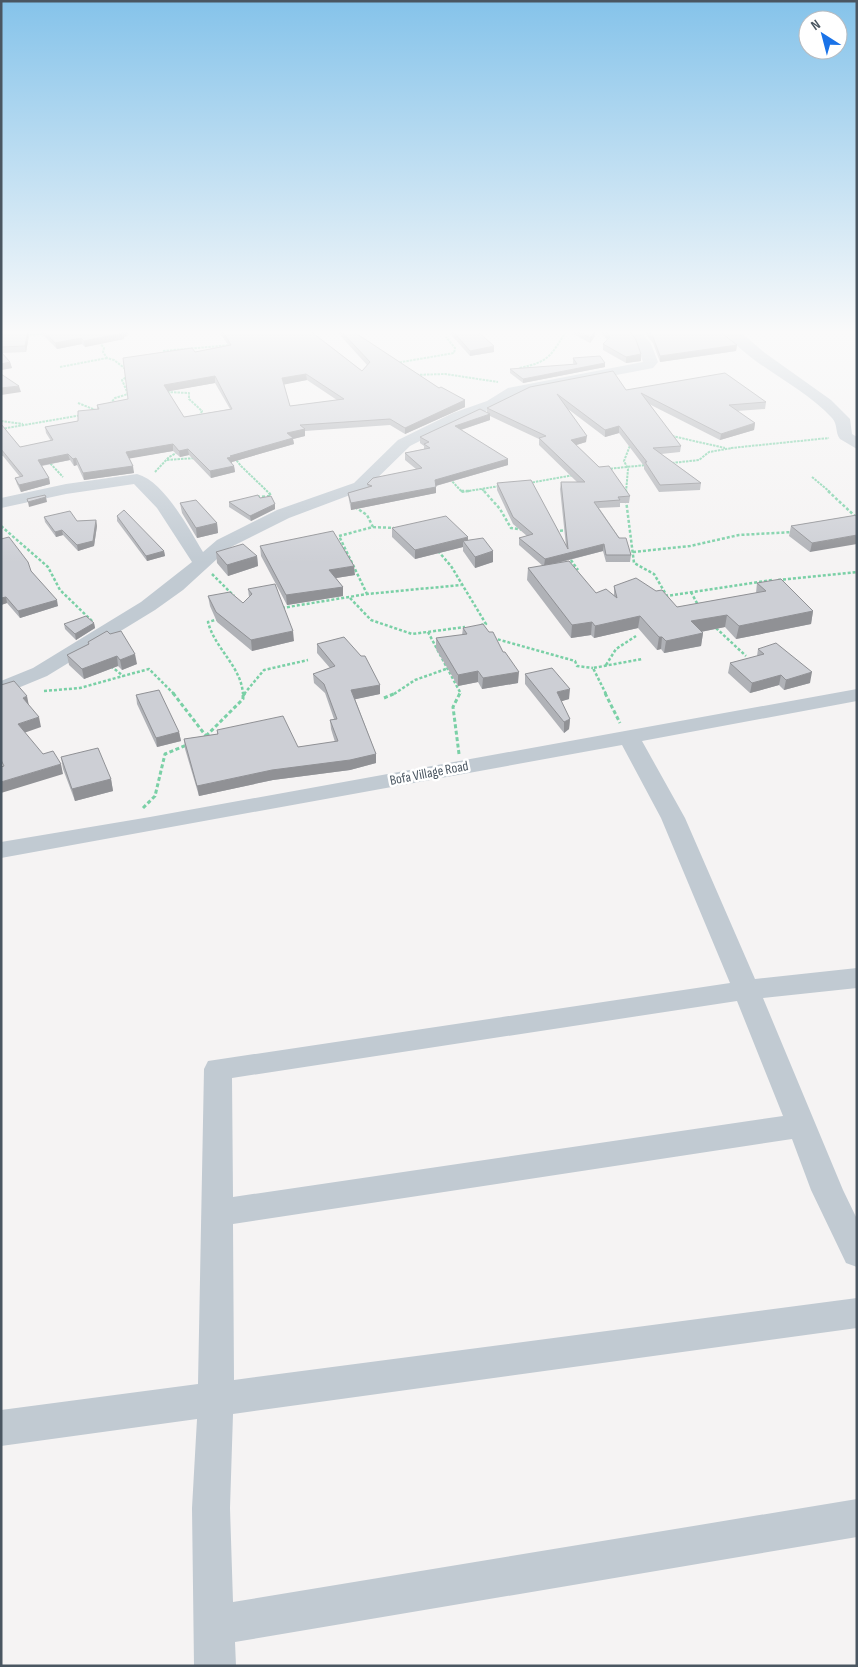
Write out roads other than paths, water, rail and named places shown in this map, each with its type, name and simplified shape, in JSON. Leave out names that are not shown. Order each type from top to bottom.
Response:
[{"type":"street","points":[[1,688],[40,672],[106,632],[176,586],[223,544],[283,514],[360,486],[404,443],[458,416],[481,408]]},
{"type":"street","points":[[831,408],[842,419],[851,440]]},
{"type":"street","points":[[1,503],[66,489],[137,479],[145,482],[182,532],[201,563]]},
{"type":"street","name":"Bofa Village Road","points":[[1,850],[857,695]]},
{"type":"street","points":[[628,736],[673,818],[747,990],[827,1190],[857,1253]]},
{"type":"street","points":[[215,1666],[212,1508],[216,1398],[218,1069],[747,990],[857,978]]},
{"type":"street","points":[[218,1213],[802,1125]]},
{"type":"street","points":[[1,1428],[857,1313]]},
{"type":"street","points":[[214,1625],[857,1518]]}]
